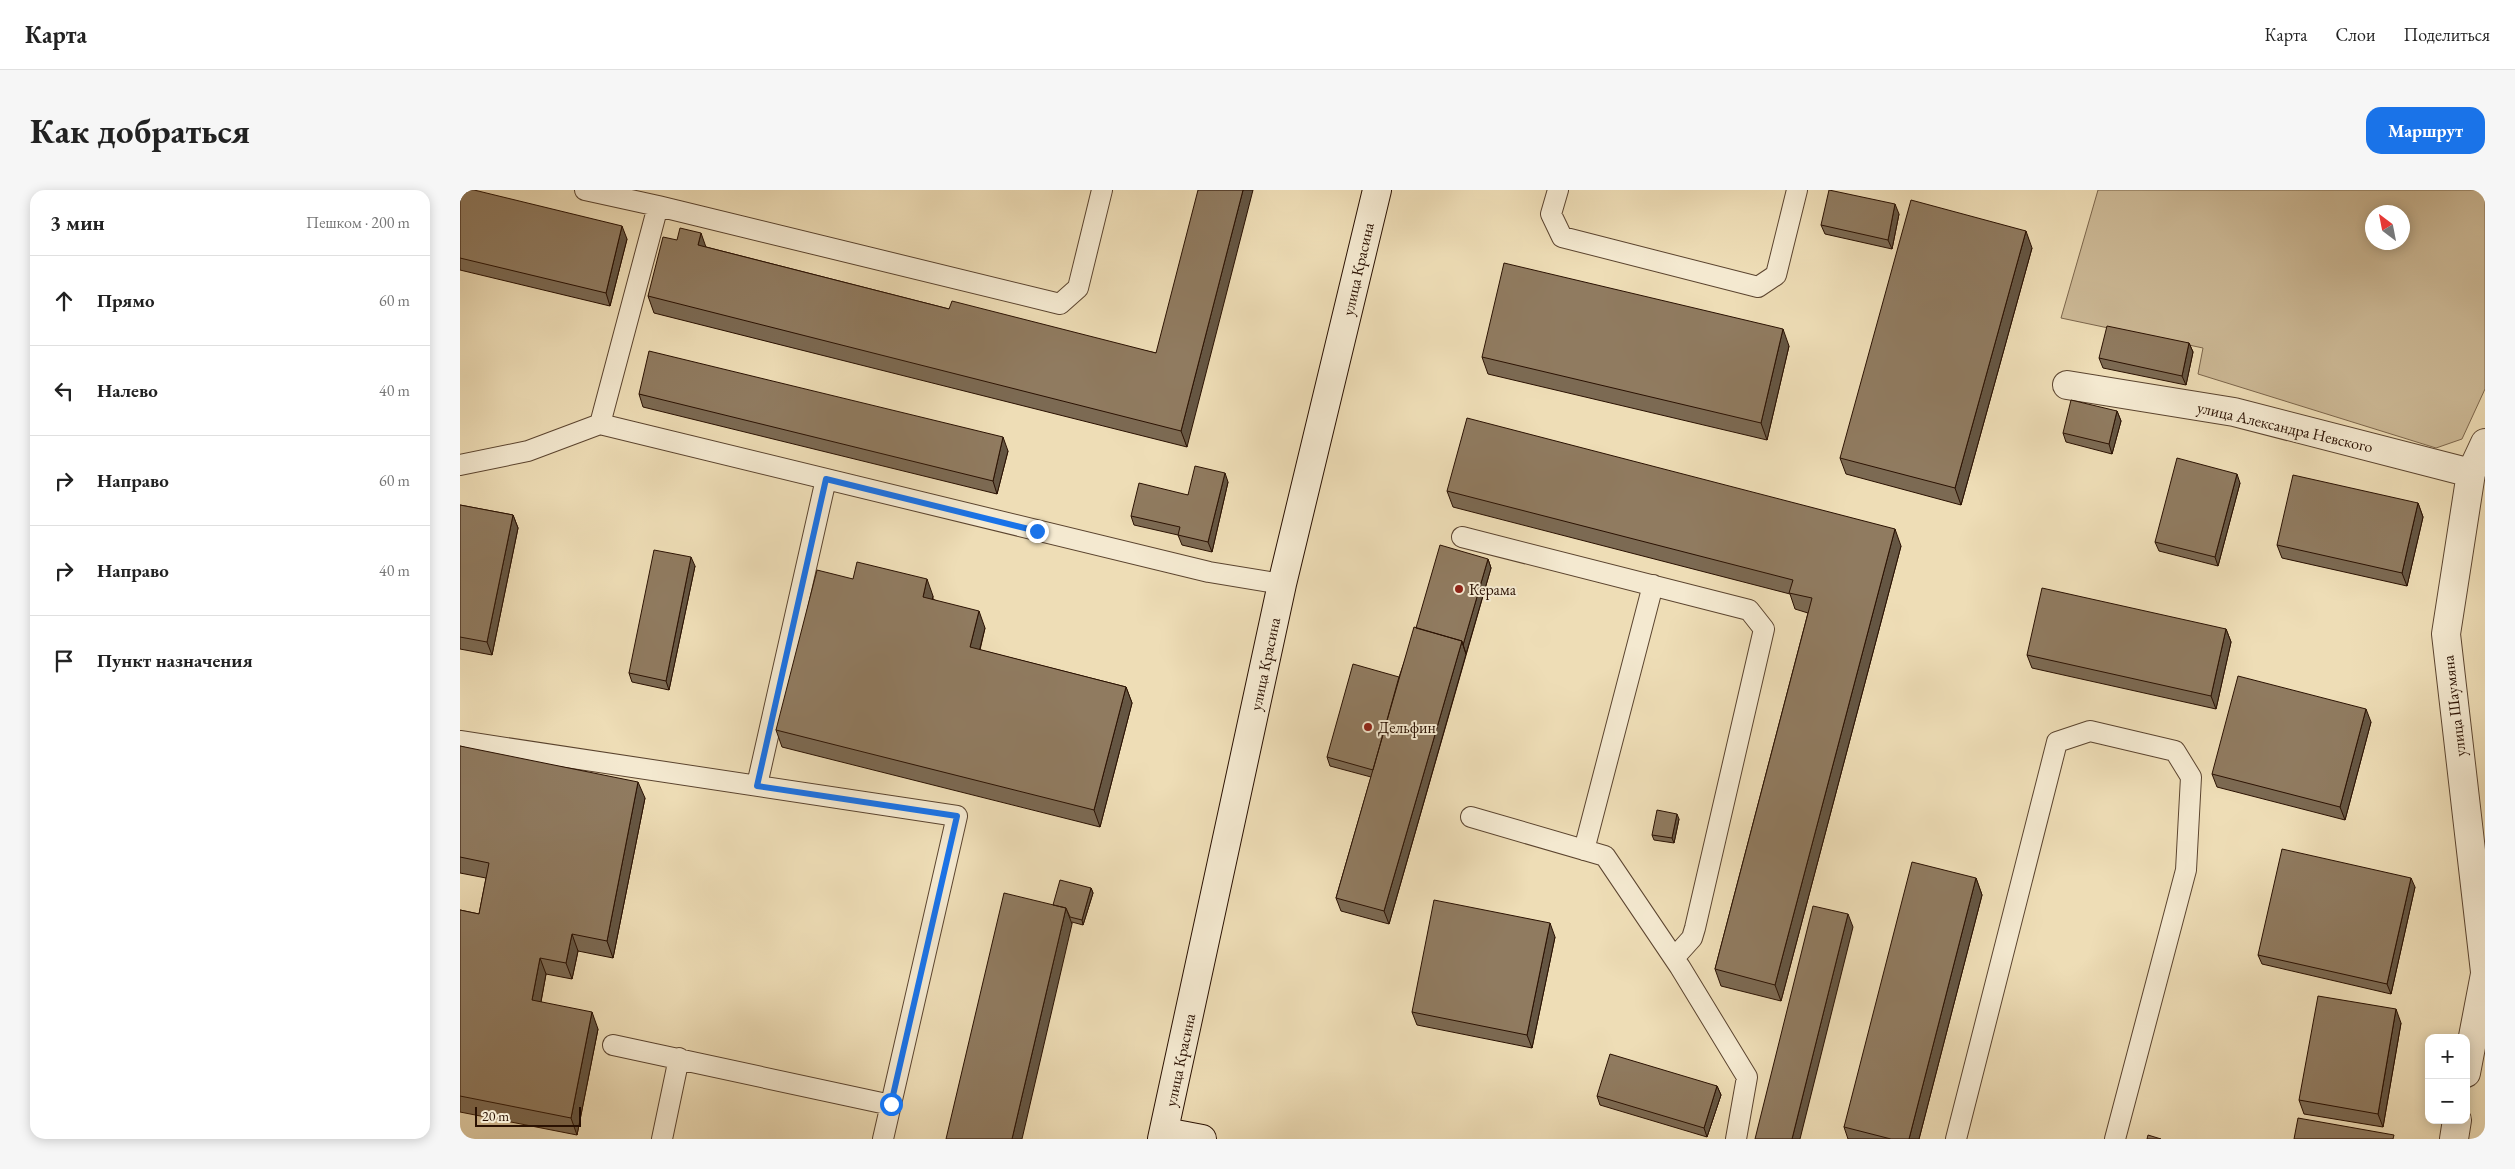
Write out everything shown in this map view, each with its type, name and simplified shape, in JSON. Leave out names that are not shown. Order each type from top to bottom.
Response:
[{"type":"street","name":"улица Красина","points":[[1163,1135],[1282,584],[1377,190]]},
{"type":"street","name":"улица Александра Невского","points":[[2067,385],[2234,412],[2471,473]]},
{"type":"street","name":"улица Шаумяна","points":[[2470,1052],[2485,973],[2446,634],[2471,473],[2485,443]]},
{"type":"street","points":[[2454,1139],[2456,1124]]},
{"type":"street","points":[[1163,1135],[1202,1139]]},
{"type":"lane","points":[[585,190],[1060,304],[1078,288],[1102,190]]},
{"type":"lane","points":[[1558,190],[1551,214],[1562,237],[1758,287],[1776,274],[1797,190]]},
{"type":"lane","points":[[600,424],[658,206]]},
{"type":"lane","points":[[460,464],[528,451],[600,424],[1209,572],[1282,584]]},
{"type":"lane","points":[[757,786],[826,479]]},
{"type":"lane","points":[[1462,537],[1749,610],[1764,629],[1696,928],[1692,938],[1674,958]]},
{"type":"lane","points":[[1584,850],[1653,585]]},
{"type":"lane","points":[[1956,1139],[2056,742],[2090,731],[2175,751],[2191,777],[2186,870],[2115,1139]]},
{"type":"lane","points":[[460,741],[957,816],[883,1139]]},
{"type":"lane","points":[[1470,817],[1605,856],[1674,958],[1747,1077],[1736,1139]]},
{"type":"lane","points":[[613,1044],[891,1104]]},
{"type":"lane","points":[[662,1139],[679,1058]]},
{"type":"shaded area","points":[[2098,190],[2485,190],[2485,389],[2462,439],[2436,448],[2198,374],[2203,348],[2061,318]]},
{"type":"building","points":[[460,190],[474,190],[622,226],[606,293],[460,258]]},
{"type":"building","points":[[1198,190],[1243,190],[1181,431],[648,296],[663,237],[677,240],[680,228],[701,233],[698,245],[949,309],[952,301],[1156,353]]},
{"type":"building","points":[[1829,190],[1895,204],[1888,240],[1821,225]]},
{"type":"building","points":[[1911,200],[2026,231],[1955,488],[1840,458]]},
{"type":"building","points":[[1504,263],[1783,329],[1761,423],[1482,357]]},
{"type":"building","points":[[2107,326],[2189,343],[2182,376],[2099,358]]},
{"type":"building","points":[[649,351],[1003,437],[993,481],[639,394]]},
{"type":"building","points":[[2071,400],[2117,411],[2109,444],[2063,433]]},
{"type":"building","points":[[1467,418],[1895,529],[1775,985],[1715,969],[1812,598],[1789,593],[1793,580],[1447,491]]},
{"type":"building","points":[[2177,458],[2237,474],[2215,557],[2155,542]]},
{"type":"building","points":[[1195,466],[1225,473],[1208,542],[1178,535],[1180,527],[1131,516],[1139,483],[1188,495]]},
{"type":"building","points":[[2293,475],[2418,503],[2402,573],[2277,545]]},
{"type":"building","points":[[460,505],[513,515],[487,642],[460,637]]},
{"type":"building","points":[[1440,545],[1488,559],[1463,645],[1462,641],[1416,628]]},
{"type":"building","points":[[654,550],[691,557],[666,681],[629,673]]},
{"type":"building","points":[[857,562],[927,579],[923,597],[979,611],[970,647],[1126,687],[1094,810],[776,730],[817,570],[853,579]]},
{"type":"building","points":[[2042,588],[2226,629],[2211,696],[2027,655]]},
{"type":"building","points":[[1414,627],[1462,641],[1384,911],[1336,898]]},
{"type":"building","name":"Дельфин","points":[[1353,664],[1399,677],[1373,770],[1327,757]]},
{"type":"building","points":[[2238,676],[2366,709],[2340,807],[2212,774]]},
{"type":"building","points":[[460,746],[638,782],[607,941],[572,934],[566,963],[540,958],[532,1000],[592,1012],[571,1118],[460,1096],[460,910],[479,914],[489,863],[460,857]]},
{"type":"building","points":[[1657,810],[1677,814],[1672,838],[1652,835]]},
{"type":"building","points":[[2282,849],[2411,878],[2387,984],[2258,955]]},
{"type":"building","points":[[1912,862],[1976,878],[1909,1139],[1891,1139],[1844,1127]]},
{"type":"building","points":[[1060,880],[1091,888],[1082,920],[1070,917],[1066,908],[1053,905]]},
{"type":"building","points":[[1004,893],[1066,908],[1012,1139],[946,1139]]},
{"type":"building","points":[[1434,900],[1550,923],[1527,1035],[1412,1012]]},
{"type":"building","points":[[1813,906],[1848,914],[1792,1139],[1755,1139]]},
{"type":"building","points":[[2318,996],[2396,1009],[2378,1114],[2299,1100]]},
{"type":"building","points":[[1610,1054],[1717,1086],[1704,1128],[1597,1096]]},
{"type":"building","points":[[2298,1118],[2394,1135],[2393,1139],[2294,1139]]},
{"type":"building","points":[[2148,1135],[2161,1139],[2147,1139]]},
{"type":"place","name":"Керама","points":[[1459,589]]},
{"type":"place","name":"Дельфин","points":[[1368,727]]},
{"type":"route","points":[[891,1104],[957,816],[757,786],[826,479],[1037,531]]}]
